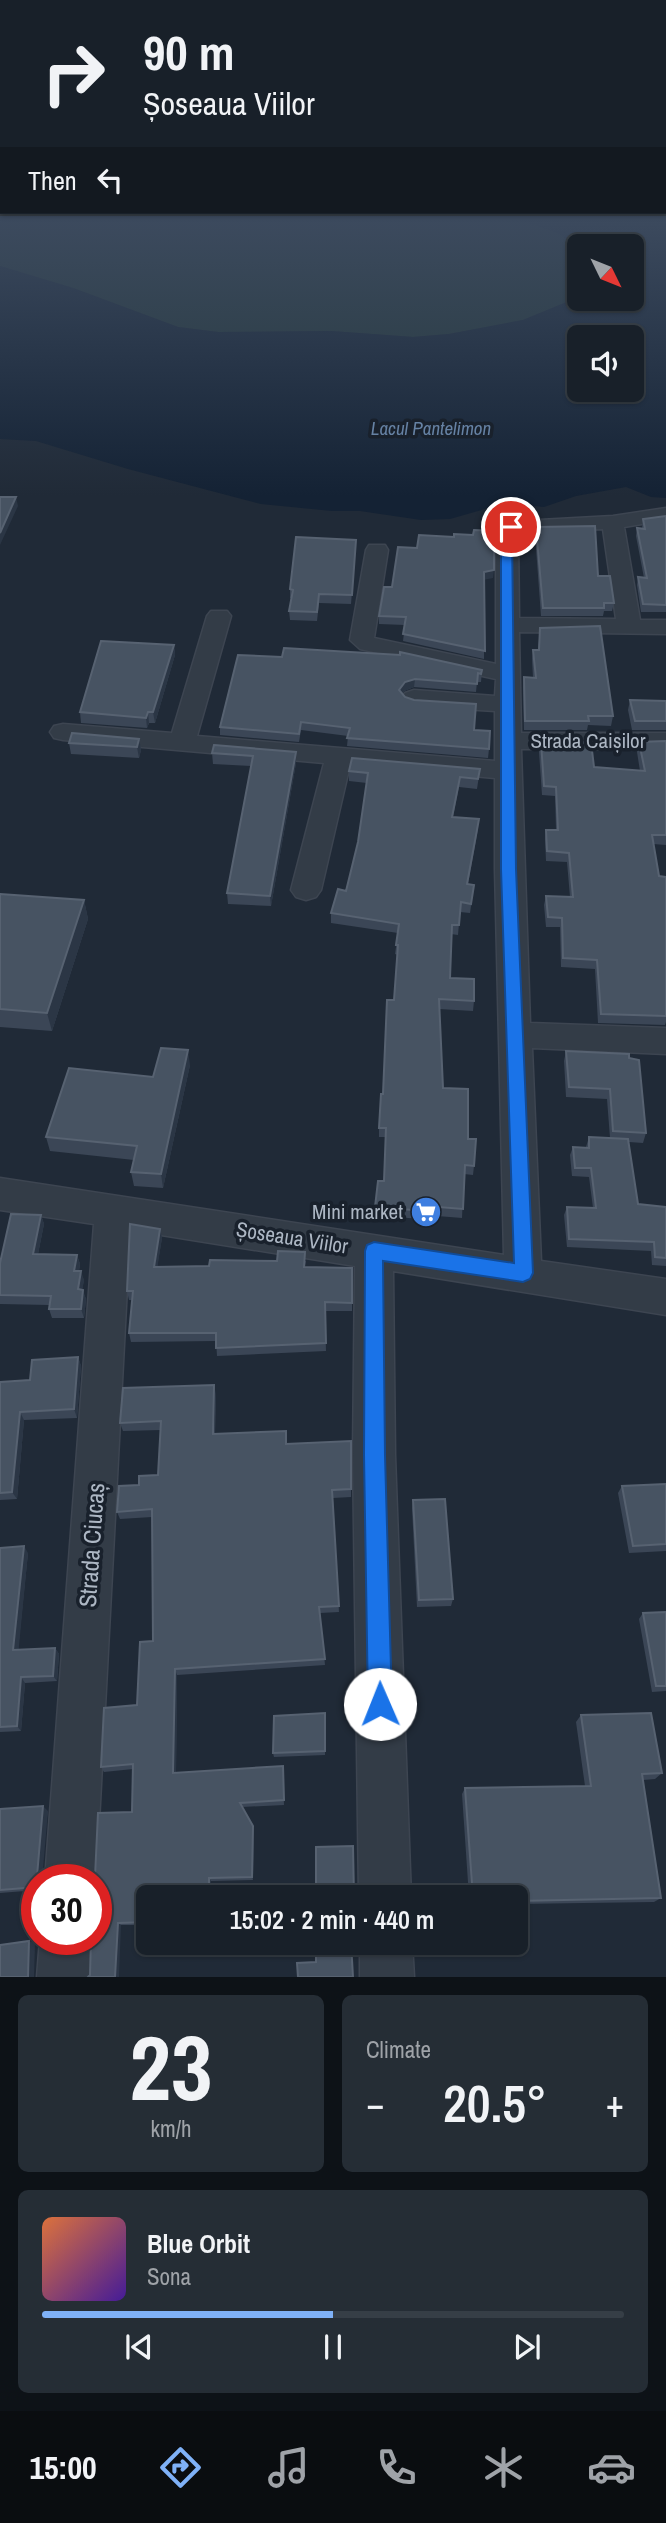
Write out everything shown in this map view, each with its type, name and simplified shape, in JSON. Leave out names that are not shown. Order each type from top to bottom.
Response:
[{"type":"street","points":[[523,1273],[509,869],[508,529],[614,522],[666,514]]},
{"type":"street","points":[[614,522],[614,634]]},
{"type":"street","points":[[377,550],[362,640],[368,644],[438,657],[509,675]]},
{"type":"street","points":[[182,742],[219,616]]},
{"type":"street","points":[[509,625],[614,634],[666,627]]},
{"type":"street","points":[[414,698],[508,704]]},
{"type":"street","points":[[63,732],[508,771]]},
{"type":"street","name":"Strada Caișilor","points":[[509,741],[666,741]]},
{"type":"street","points":[[306,891],[339,755]]},
{"type":"street","points":[[516,1035],[666,1041]]},
{"type":"street","name":"Șoseaua Viilor","points":[[0,1194],[666,1297]]},
{"type":"street","name":"Strada Ciucaș","points":[[71,1864],[113,1211]]},
{"type":"street","points":[[374,1251],[375,1469],[385,1885]]},
{"type":"street","points":[[64,1977],[65,1955]]},
{"type":"street","points":[[386,1955],[387,1977]]},
{"type":"green space","points":[[136,311],[544,311],[523,320],[449,334],[413,337],[331,331],[218,332],[178,327]]},
{"type":"water","name":"Lacul Pantelimon","points":[[0,311],[136,311],[178,327],[218,332],[331,331],[413,337],[449,334],[523,320],[544,311],[666,311],[666,498],[651,497],[626,487],[576,496],[544,507],[506,503],[450,519],[421,520],[360,511],[261,504],[128,469],[36,441],[0,439]]},
{"type":"building","points":[[0,497],[16,497],[0,533]]},
{"type":"building","points":[[666,516],[666,605],[643,604],[638,577],[647,578],[637,528],[645,529],[643,519]]},
{"type":"building","points":[[595,526],[598,576],[610,576],[614,603],[604,603],[604,608],[543,608],[536,527]]},
{"type":"building","points":[[474,530],[494,531],[494,570],[484,572],[485,651],[403,634],[406,617],[379,616],[384,587],[392,587],[398,547],[417,548],[419,535],[454,537],[454,534],[473,535]]},
{"type":"building","points":[[296,537],[356,540],[352,595],[319,594],[317,612],[289,611]]},
{"type":"building","points":[[600,626],[613,716],[588,716],[589,721],[525,721],[524,677],[536,678],[533,650],[539,650],[540,628]]},
{"type":"building","points":[[101,641],[174,645],[153,712],[148,712],[146,718],[80,712]]},
{"type":"building","points":[[284,648],[400,655],[400,652],[482,670],[481,674],[478,673],[477,684],[415,679],[405,682],[399,690],[405,697],[414,700],[476,704],[474,730],[490,731],[489,749],[347,738],[350,728],[301,722],[299,734],[220,727],[238,655],[282,657]]},
{"type":"building","points":[[630,700],[666,701],[666,721],[635,721]]},
{"type":"building","points":[[72,733],[139,739],[137,747],[69,743]]},
{"type":"building","points":[[666,741],[666,835],[652,835],[659,876],[666,877],[666,1016],[601,1014],[597,960],[563,958],[562,918],[548,917],[546,896],[573,897],[569,853],[547,851],[546,830],[558,830],[556,787],[544,786],[541,742],[591,742],[594,767],[645,771],[639,742]]},
{"type":"building","points":[[214,745],[296,752],[270,896],[227,893],[253,756],[212,753]]},
{"type":"building","points":[[352,758],[480,769],[478,779],[460,777],[452,817],[479,819],[467,884],[474,885],[471,904],[461,902],[459,925],[452,925],[450,978],[474,979],[474,1001],[439,999],[443,1088],[468,1089],[468,1139],[476,1139],[474,1166],[465,1165],[463,1209],[426,1206],[426,1211],[375,1207],[378,1181],[384,1181],[386,1128],[379,1128],[387,1000],[394,1000],[399,924],[331,913],[338,889],[346,891],[358,842],[368,773],[349,771]]},
{"type":"building","points":[[0,894],[84,900],[47,1013],[0,1009]]},
{"type":"building","points":[[161,1048],[188,1050],[161,1174],[131,1172],[137,1146],[46,1137],[69,1068],[153,1077]]},
{"type":"building","points":[[566,1051],[629,1054],[629,1058],[639,1060],[646,1133],[613,1131],[610,1089],[569,1087]]},
{"type":"building","points":[[589,1137],[628,1139],[638,1204],[666,1207],[666,1258],[655,1257],[654,1242],[569,1239],[567,1207],[596,1208],[591,1168],[575,1168],[573,1147],[589,1148]]},
{"type":"building","points":[[11,1214],[41,1215],[33,1254],[77,1255],[74,1271],[81,1271],[78,1289],[83,1290],[81,1309],[49,1309],[51,1296],[0,1295],[0,1263]]},
{"type":"building","points":[[130,1224],[160,1229],[154,1267],[209,1266],[210,1260],[277,1261],[278,1251],[305,1252],[304,1267],[352,1268],[352,1303],[325,1302],[326,1343],[216,1348],[216,1333],[129,1333],[133,1291],[127,1291]]},
{"type":"building","points":[[78,1357],[74,1409],[20,1412],[12,1492],[0,1493],[0,1382],[30,1380],[32,1360]]},
{"type":"building","points":[[214,1385],[213,1434],[286,1431],[286,1444],[351,1441],[351,1489],[332,1490],[339,1606],[319,1607],[325,1659],[175,1669],[173,1773],[283,1766],[284,1800],[240,1803],[253,1826],[252,1877],[209,1878],[209,1885],[136,1885],[136,1922],[118,1923],[115,1977],[88,1977],[91,1955],[112,1955],[112,1864],[96,1864],[98,1813],[132,1812],[133,1764],[101,1767],[104,1708],[137,1705],[140,1642],[153,1641],[152,1509],[117,1512],[119,1486],[139,1485],[139,1476],[158,1475],[161,1421],[120,1423],[123,1388]]},
{"type":"building","points":[[666,1484],[666,1544],[633,1546],[622,1486]]},
{"type":"building","points":[[445,1499],[453,1599],[419,1600],[413,1500]]},
{"type":"building","points":[[24,1546],[13,1650],[55,1648],[53,1676],[21,1677],[17,1726],[0,1727],[0,1548]]},
{"type":"building","points":[[666,1612],[666,1686],[656,1686],[643,1613]]},
{"type":"building","points":[[325,1713],[325,1751],[273,1753],[274,1716]]},
{"type":"building","points":[[651,1713],[662,1773],[642,1774],[661,1898],[528,1901],[528,1885],[472,1885],[465,1788],[591,1786],[581,1715]]},
{"type":"building","points":[[43,1806],[38,1864],[21,1864],[21,1888],[0,1890],[0,1809]]},
{"type":"building","points":[[353,1846],[354,1885],[316,1885],[316,1847]]},
{"type":"building","points":[[21,1942],[21,1955],[29,1955],[28,1977],[0,1977],[0,1945]]},
{"type":"building","points":[[316,1955],[352,1955],[353,1977],[298,1977],[297,1963],[316,1962]]},
{"type":"place","name":"Mini market","points":[[426,1212]]},
{"type":"route","points":[[380,1704],[374,1455],[374,1251],[523,1273],[509,869],[509,625],[506,532],[511,527]]}]
